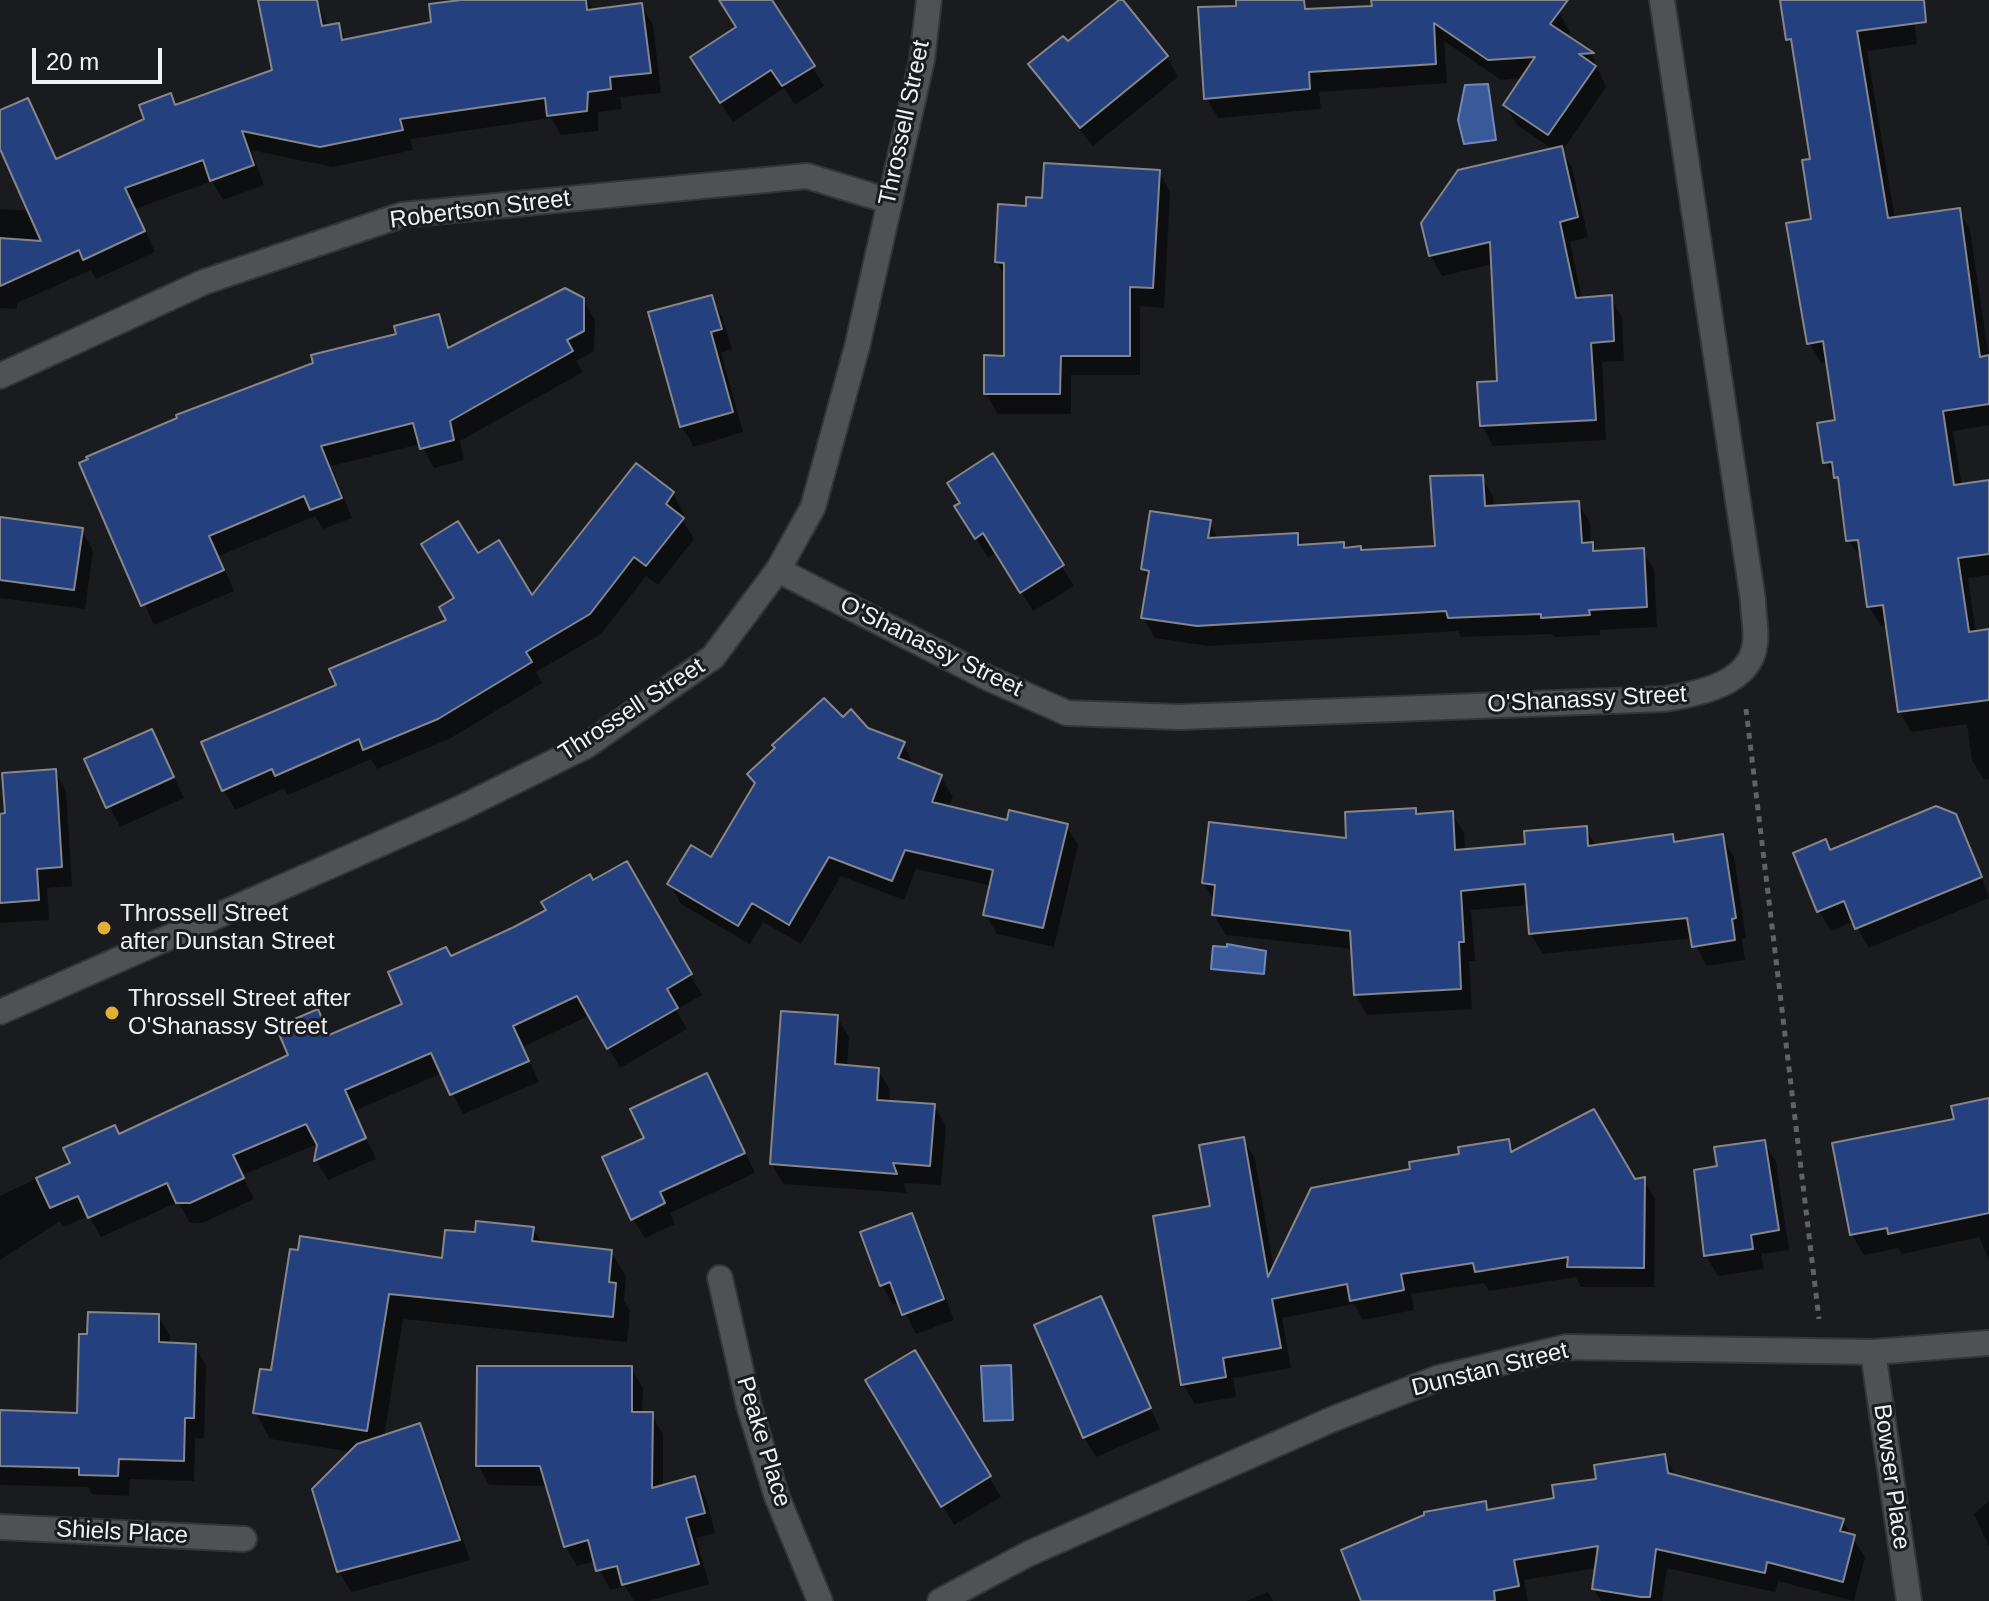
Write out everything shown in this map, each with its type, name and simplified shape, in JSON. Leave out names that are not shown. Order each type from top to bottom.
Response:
[{"type":"street","name":"Throssell Street","points":[[0,1012],[461,808],[586,746],[713,657],[778,570],[813,507],[857,347],[922,60],[929,0]]},
{"type":"street","points":[[1662,0],[1753,600],[1755,647],[1742,672]]},
{"type":"street","name":"Robertson Street","points":[[0,376],[204,282],[402,215],[807,176],[889,201]]},
{"type":"street","name":"O'Shanassy Street","points":[[778,570],[988,678],[1067,713],[1179,717],[1665,699],[1705,693],[1742,672]]},
{"type":"street","name":"Peake Place","points":[[720,1278],[763,1452],[777,1497],[820,1601]]},
{"type":"street","name":"Dunstan Street","points":[[940,1601],[1028,1554],[1333,1419],[1438,1378],[1566,1347],[1873,1352],[1989,1343]]},
{"type":"street","name":"Bowser Place","points":[[1873,1352],[1909,1601]]},
{"type":"street","name":"Shiels Place","points":[[0,1527],[244,1539]]},
{"type":"path","points":[[1742,672],[1823,1351]]},
{"type":"water","points":[[1488,84],[1496,140],[1464,144],[1458,120],[1465,85]]},
{"type":"water","points":[[1227,944],[1266,951],[1264,974],[1211,969],[1213,946],[1227,947]]},
{"type":"water","points":[[1011,1365],[1013,1420],[984,1421],[981,1366]]},
{"type":"building","points":[[258,0],[317,0],[322,26],[339,23],[342,40],[431,22],[429,4],[461,0],[586,0],[587,10],[642,3],[651,73],[610,77],[611,89],[588,92],[587,111],[547,116],[545,98],[400,119],[403,130],[320,147],[242,131],[254,165],[210,181],[203,160],[125,188],[145,231],[83,260],[79,250],[0,286],[0,238],[41,241],[0,149],[0,110],[28,98],[56,159],[144,119],[139,105],[171,93],[175,105],[272,70]]},
{"type":"building","points":[[719,0],[772,0],[815,66],[782,86],[771,70],[720,103],[690,57],[736,27]]},
{"type":"building","points":[[1123,0],[1168,56],[1080,128],[1028,64],[1063,36],[1068,41]]},
{"type":"building","points":[[1236,0],[1304,0],[1305,9],[1372,6],[1371,0],[1568,0],[1550,24],[1594,53],[1579,54],[1596,66],[1548,135],[1503,105],[1535,57],[1488,60],[1434,23],[1436,64],[1309,72],[1310,89],[1204,99],[1198,7],[1236,6]]},
{"type":"building","points":[[1780,0],[1924,0],[1926,22],[1857,31],[1888,218],[1960,208],[1980,357],[1989,355],[1989,404],[1943,411],[1954,485],[1989,480],[1989,554],[1958,558],[1969,632],[1989,629],[1989,700],[1898,712],[1883,605],[1867,607],[1858,540],[1846,541],[1838,477],[1834,478],[1832,462],[1823,463],[1817,423],[1835,420],[1823,341],[1807,344],[1786,223],[1811,219],[1802,160],[1810,159],[1791,39],[1786,40]]},
{"type":"building","points":[[1562,146],[1578,217],[1560,222],[1576,298],[1612,295],[1614,341],[1591,343],[1596,420],[1480,426],[1477,382],[1497,381],[1490,242],[1429,256],[1421,223],[1458,170]]},
{"type":"building","points":[[1044,163],[1160,170],[1153,288],[1130,287],[1130,356],[1061,356],[1060,394],[984,394],[984,355],[1004,356],[1004,263],[995,262],[998,204],[1026,206],[1026,197],[1042,198]]},
{"type":"building","points":[[565,288],[584,298],[584,331],[567,340],[573,351],[450,421],[454,440],[420,449],[413,423],[321,446],[342,498],[310,510],[304,496],[209,536],[224,570],[141,606],[79,463],[88,459],[86,457],[177,418],[176,415],[313,363],[311,355],[396,334],[394,326],[439,314],[448,348]]},
{"type":"building","points":[[712,295],[722,329],[711,332],[733,412],[680,427],[648,312]]},
{"type":"building","points":[[993,453],[1064,565],[1020,593],[983,533],[975,539],[954,506],[960,503],[947,483]]},
{"type":"building","points":[[636,463],[674,492],[666,504],[684,518],[646,566],[634,557],[590,614],[526,652],[532,662],[438,719],[363,750],[359,739],[275,776],[272,769],[222,791],[201,742],[336,685],[329,669],[446,620],[439,607],[454,598],[421,544],[458,521],[478,553],[499,540],[532,595]]},
{"type":"building","points":[[1483,475],[1485,506],[1579,501],[1582,543],[1593,542],[1593,551],[1644,548],[1647,607],[1589,610],[1590,615],[1541,618],[1541,614],[1448,618],[1446,611],[1197,626],[1141,618],[1149,571],[1141,569],[1150,511],[1211,520],[1208,538],[1298,533],[1298,545],[1344,542],[1344,548],[1361,546],[1361,550],[1435,546],[1430,476]]},
{"type":"building","points":[[0,517],[83,528],[74,590],[0,580]]},
{"type":"building","points":[[824,698],[843,717],[851,709],[868,728],[905,742],[898,758],[942,775],[932,802],[1007,820],[1009,810],[1068,824],[1043,928],[983,915],[993,870],[905,850],[892,881],[829,857],[789,925],[752,903],[738,926],[667,884],[691,845],[711,857],[755,783],[747,774],[775,748],[772,745]]},
{"type":"building","points":[[152,729],[174,777],[106,808],[84,759]]},
{"type":"building","points":[[56,769],[62,867],[37,869],[39,900],[0,903],[0,814],[5,813],[2,773]]},
{"type":"building","points":[[1936,806],[1956,814],[1982,877],[1855,929],[1844,901],[1817,912],[1793,853],[1826,839],[1830,850]]},
{"type":"building","points":[[1416,808],[1416,814],[1453,811],[1455,850],[1525,844],[1524,831],[1587,826],[1588,846],[1673,834],[1674,842],[1723,834],[1736,918],[1732,919],[1735,940],[1692,947],[1687,918],[1529,934],[1525,884],[1461,891],[1464,942],[1459,942],[1461,989],[1354,995],[1350,931],[1212,915],[1215,885],[1202,883],[1209,822],[1346,838],[1345,812]]},
{"type":"building","points":[[627,861],[692,974],[667,989],[678,1008],[607,1049],[577,996],[513,1026],[529,1061],[450,1095],[431,1053],[345,1090],[366,1138],[314,1161],[317,1145],[306,1124],[233,1155],[244,1178],[190,1203],[176,1203],[167,1183],[88,1218],[78,1196],[50,1208],[36,1178],[70,1163],[63,1148],[115,1125],[119,1134],[288,1055],[276,1027],[318,1009],[329,1035],[402,1004],[388,972],[446,947],[451,956],[514,927],[546,910],[541,902],[590,874],[593,880]]},
{"type":"building","points":[[781,1011],[838,1015],[835,1064],[879,1068],[877,1100],[935,1104],[930,1166],[893,1163],[897,1174],[770,1164]]},
{"type":"building","points":[[707,1073],[745,1153],[660,1192],[665,1203],[631,1220],[602,1157],[644,1138],[630,1109]]},
{"type":"building","points":[[1989,1098],[1989,1213],[1888,1234],[1887,1228],[1850,1235],[1832,1143],[1954,1119],[1951,1106]]},
{"type":"building","points":[[1594,1109],[1635,1179],[1645,1177],[1644,1268],[1567,1267],[1568,1257],[1475,1272],[1473,1263],[1401,1274],[1404,1290],[1350,1301],[1347,1284],[1272,1299],[1281,1348],[1223,1358],[1226,1377],[1181,1385],[1153,1216],[1210,1206],[1199,1145],[1244,1137],[1268,1277],[1311,1188],[1410,1169],[1409,1162],[1459,1154],[1458,1147],[1509,1139],[1511,1152]]},
{"type":"building","points":[[1765,1140],[1779,1230],[1751,1235],[1753,1249],[1704,1256],[1694,1170],[1717,1166],[1714,1147]]},
{"type":"building","points":[[912,1213],[944,1299],[902,1315],[890,1282],[880,1286],[860,1232]]},
{"type":"building","points":[[476,1221],[534,1227],[532,1241],[612,1250],[609,1282],[616,1283],[613,1317],[389,1294],[367,1431],[253,1413],[260,1369],[271,1370],[290,1249],[298,1250],[300,1236],[442,1258],[445,1230],[475,1232]]},
{"type":"building","points":[[1101,1296],[1151,1408],[1083,1438],[1034,1325]]},
{"type":"building","points":[[88,1312],[159,1314],[159,1342],[196,1344],[194,1418],[185,1418],[184,1461],[119,1459],[118,1476],[79,1475],[79,1468],[0,1466],[0,1410],[77,1413],[79,1334],[87,1334]]},
{"type":"building","points":[[915,1350],[991,1476],[941,1507],[865,1380]]},
{"type":"building","points":[[477,1366],[632,1366],[632,1412],[653,1412],[652,1488],[695,1476],[705,1513],[686,1518],[699,1564],[622,1585],[617,1566],[596,1571],[588,1540],[564,1547],[540,1466],[476,1466]]},
{"type":"building","points":[[420,1423],[460,1540],[337,1572],[312,1489],[357,1444]]},
{"type":"building","points":[[1665,1454],[1668,1473],[1844,1519],[1840,1531],[1855,1535],[1843,1582],[1767,1562],[1765,1573],[1656,1549],[1650,1597],[1641,1597],[1592,1589],[1598,1546],[1514,1560],[1519,1586],[1494,1591],[1495,1601],[1361,1601],[1341,1550],[1424,1515],[1424,1512],[1486,1501],[1487,1510],[1554,1498],[1552,1485],[1596,1479],[1594,1465]]},
{"type":"place","name":"Throssell Street after Dunstan Street","points":[[104,928]]},
{"type":"place","name":"Throssell Street after O'Shanassy Street","points":[[112,1013]]}]
